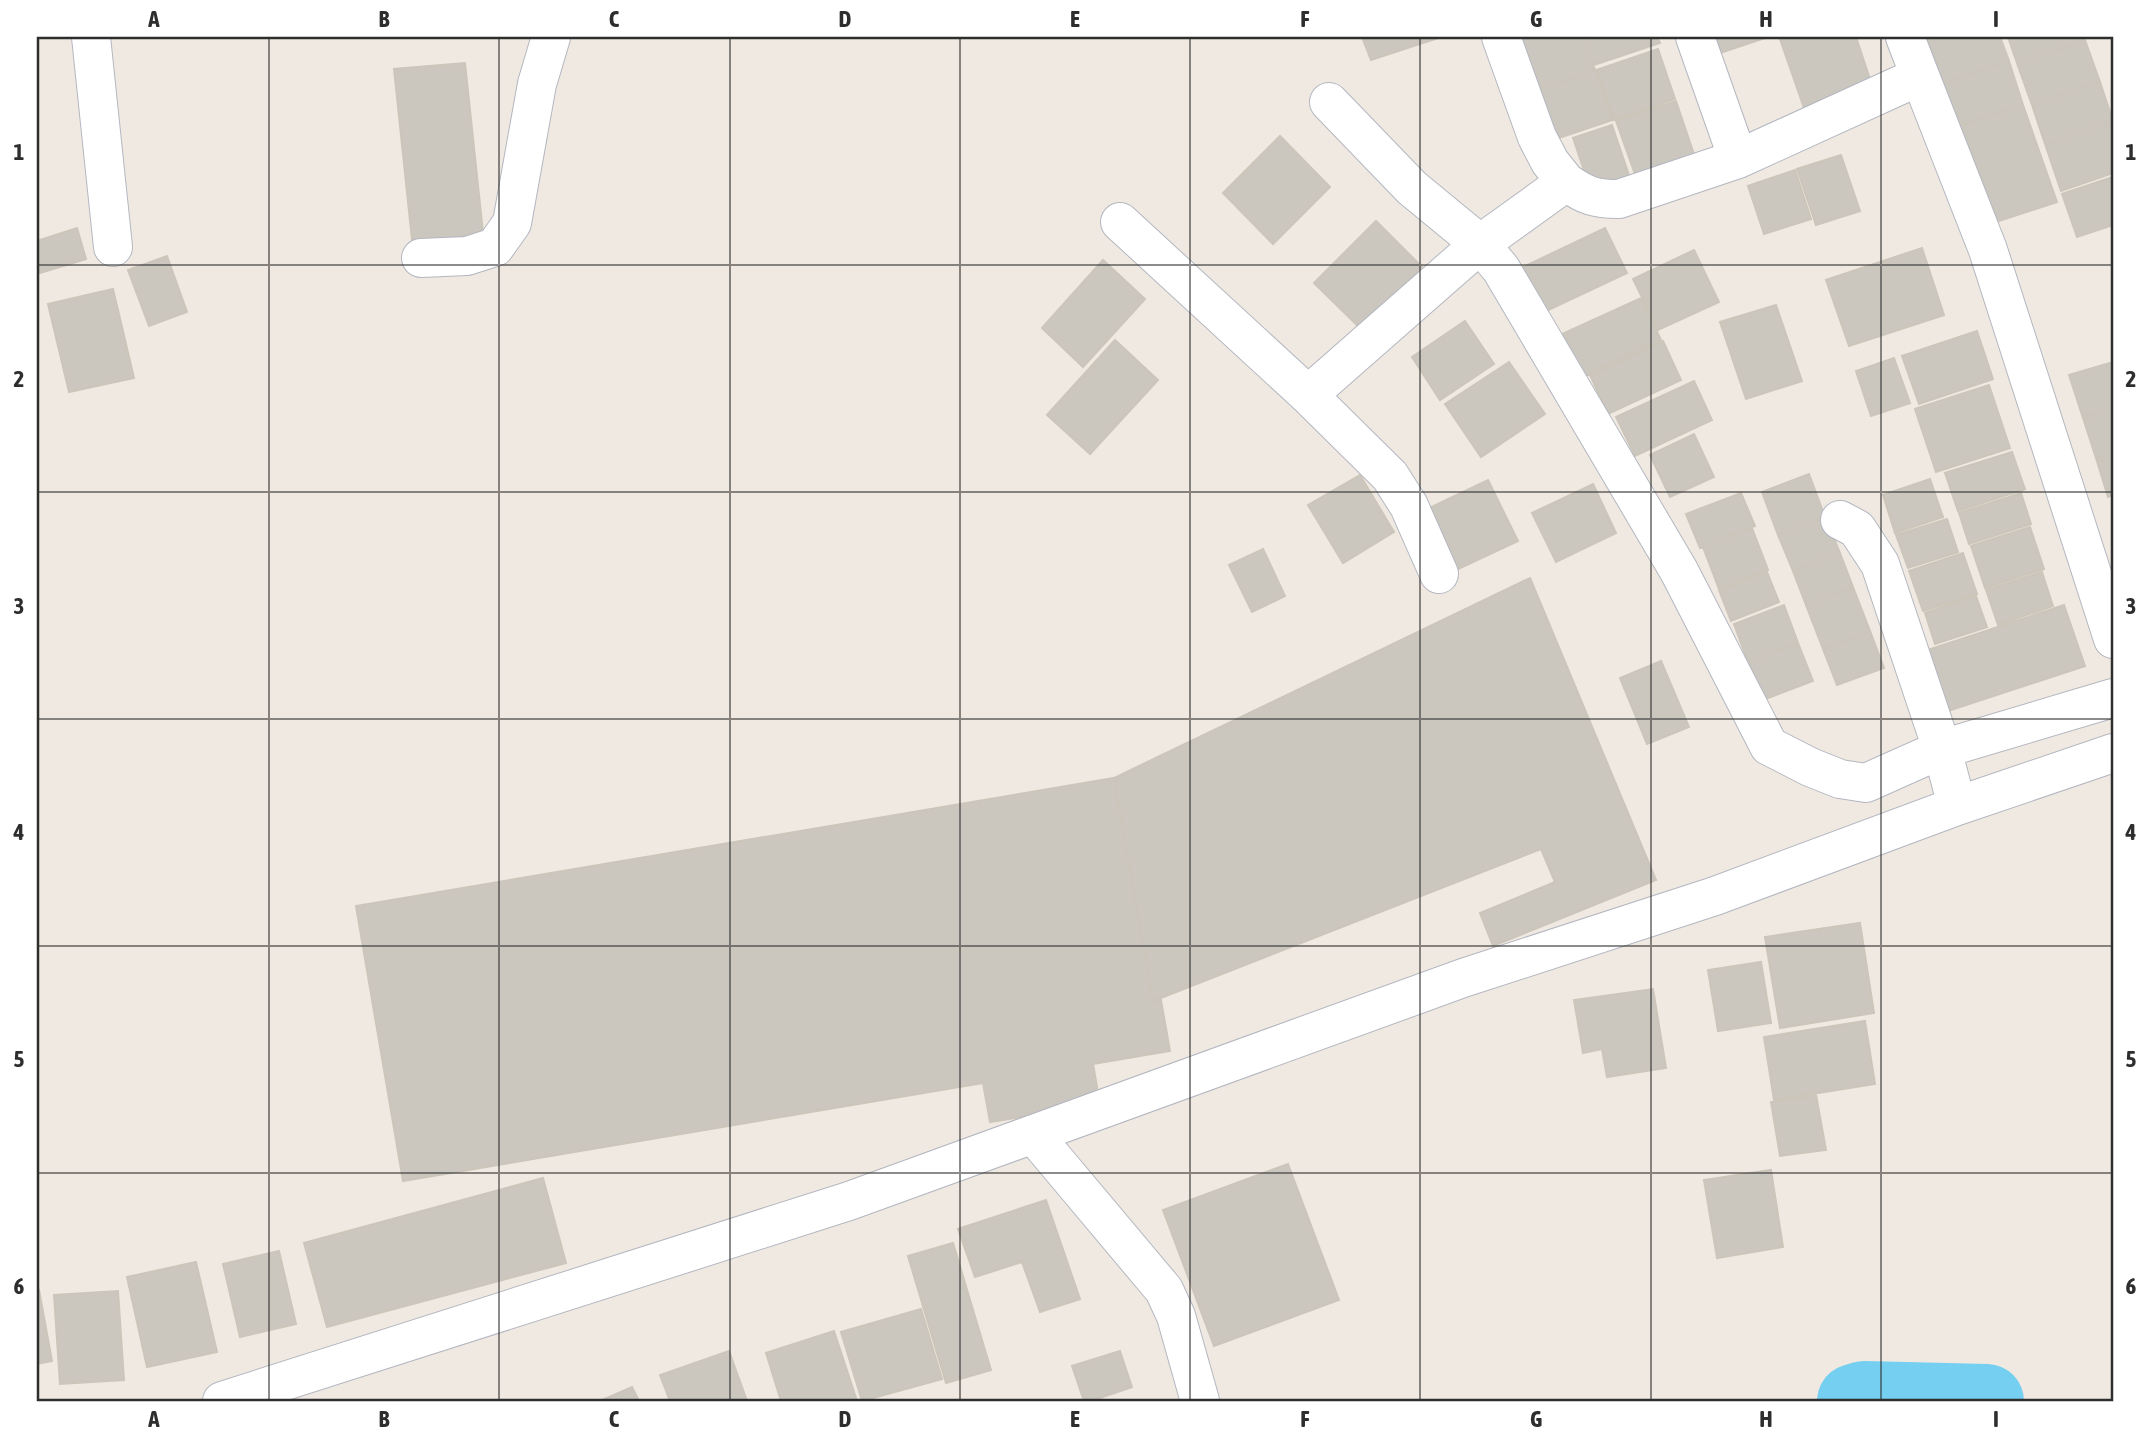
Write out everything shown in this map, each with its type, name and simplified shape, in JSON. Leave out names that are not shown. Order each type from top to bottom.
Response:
[{"type":"street","points":[[91,37],[113,247]]},
{"type":"street","points":[[421,258],[467,256],[495,247],[512,223],[537,84],[551,37]]},
{"type":"street","points":[[1501,37],[1537,137],[1550,162],[1566,182],[1585,195],[1600,199],[1619,199],[1738,159],[1920,76]]},
{"type":"street","points":[[1695,37],[1738,159]]},
{"type":"street","points":[[1905,37],[1988,250],[2113,639]]},
{"type":"street","points":[[1329,102],[1412,188],[1480,244],[1501,269],[1679,571],[1769,746],[1840,779],[1866,783],[1942,749],[2113,698]]},
{"type":"street","points":[[1308,395],[1480,244],[1566,182]]},
{"type":"street","points":[[1120,222],[1308,395],[1390,476],[1409,506],[1439,574]]},
{"type":"street","points":[[1840,520],[1857,529],[1880,564],[1942,749],[1957,806]]},
{"type":"street","points":[[222,1401],[849,1201],[1463,978],[1715,896],[1957,806],[2113,752]]},
{"type":"street","points":[[1033,1134],[1164,1290],[1176,1316],[1200,1401]]},
{"type":"building","points":[[1362,37],[1441,37],[1371,60]]},
{"type":"building","points":[[1517,37],[1584,37],[1595,70],[1535,90]]},
{"type":"building","points":[[1585,37],[1657,37],[1660,43],[1594,65]]},
{"type":"building","points":[[1704,37],[1768,37],[1711,56]]},
{"type":"building","points":[[1856,37],[1872,85],[1804,108],[1780,39]]},
{"type":"building","points":[[1936,37],[2000,37],[2009,61],[1943,84],[1927,40]]},
{"type":"building","points":[[2008,37],[2084,37],[2085,40],[2017,63]]},
{"type":"building","points":[[2085,40],[2100,82],[2032,105],[2017,63]]},
{"type":"building","points":[[1658,49],[1675,99],[1614,120],[1596,70]]},
{"type":"building","points":[[2009,61],[2023,105],[1957,127],[1943,84]]},
{"type":"building","points":[[465,63],[484,242],[413,249],[394,69]]},
{"type":"building","points":[[1595,70],[1612,120],[1553,140],[1535,90]]},
{"type":"building","points":[[2100,82],[2113,121],[2045,144],[2032,105]]},
{"type":"building","points":[[1676,101],[1695,157],[1636,177],[1616,121]]},
{"type":"building","points":[[2023,105],[2057,202],[1990,224],[1957,127]]},
{"type":"building","points":[[2113,121],[2113,173],[2061,191],[2045,144]]},
{"type":"building","points":[[1612,125],[1630,178],[1591,191],[1573,138]]},
{"type":"building","points":[[1280,136],[1330,187],[1273,244],[1223,193]]},
{"type":"building","points":[[1841,155],[1860,211],[1816,225],[1797,169]]},
{"type":"building","points":[[1795,170],[1811,219],[1764,234],[1748,186]]},
{"type":"building","points":[[2113,177],[2113,225],[2077,237],[2062,194]]},
{"type":"building","points":[[1376,221],[1422,267],[1360,328],[1314,283]]},
{"type":"building","points":[[77,228],[86,259],[40,273],[37,241]]},
{"type":"building","points":[[1605,228],[1627,273],[1540,314],[1519,269]]},
{"type":"building","points":[[1922,248],[1944,315],[1849,346],[1826,280]]},
{"type":"building","points":[[1694,250],[1719,302],[1658,330],[1633,279]]},
{"type":"building","points":[[167,256],[187,312],[149,326],[128,270]]},
{"type":"building","points":[[1103,260],[1145,299],[1083,367],[1042,328]]},
{"type":"building","points":[[113,289],[134,378],[69,392],[48,304]]},
{"type":"building","points":[[1641,298],[1661,340],[1581,378],[1560,335]]},
{"type":"building","points":[[1776,305],[1802,381],[1746,399],[1720,322]]},
{"type":"building","points":[[1465,321],[1494,364],[1440,400],[1412,357]]},
{"type":"building","points":[[1977,331],[1993,379],[1919,404],[1902,356]]},
{"type":"building","points":[[1115,340],[1158,380],[1090,454],[1047,415]]},
{"type":"building","points":[[1663,341],[1681,380],[1608,414],[1590,375]]},
{"type":"building","points":[[1894,358],[1910,403],[1871,416],[1856,371]]},
{"type":"building","points":[[1509,362],[1545,414],[1481,457],[1445,404]]},
{"type":"building","points":[[2113,362],[2113,409],[2083,418],[2069,375]]},
{"type":"building","points":[[1694,381],[1712,420],[1635,456],[1616,417]]},
{"type":"building","points":[[1989,385],[2010,448],[1936,472],[1915,409]]},
{"type":"building","points":[[2113,409],[2113,453],[2096,458],[2083,418]]},
{"type":"building","points":[[1694,434],[1714,477],[1670,497],[1650,455]]},
{"type":"building","points":[[2012,452],[2025,489],[1958,511],[1945,473]]},
{"type":"building","points":[[2113,453],[2113,495],[2108,497],[2096,458]]},
{"type":"building","points":[[1809,474],[1825,517],[1778,535],[1762,492]]},
{"type":"building","points":[[1360,475],[1394,532],[1343,563],[1308,505]]},
{"type":"building","points":[[1930,479],[1943,517],[1895,533],[1883,495]]},
{"type":"building","points":[[1488,480],[1518,541],[1452,572],[1423,511]]},
{"type":"building","points":[[1593,484],[1616,533],[1556,562],[1532,513]]},
{"type":"building","points":[[1741,493],[1755,526],[1700,548],[1686,514]]},
{"type":"building","points":[[2021,493],[2031,524],[1969,544],[1959,513]]},
{"type":"building","points":[[1825,517],[1840,553],[1793,571],[1778,535]]},
{"type":"building","points":[[1947,519],[1958,552],[1908,568],[1896,535]]},
{"type":"building","points":[[2030,527],[2044,569],[1985,588],[1971,546]]},
{"type":"building","points":[[1752,528],[1768,570],[1719,589],[1703,547]]},
{"type":"building","points":[[1263,549],[1285,596],[1252,612],[1229,565]]},
{"type":"building","points":[[1840,553],[1853,587],[1806,605],[1793,571]]},
{"type":"building","points":[[1963,553],[1977,594],[1923,611],[1909,571]]},
{"type":"building","points":[[1767,572],[1779,602],[1731,621],[1719,590]]},
{"type":"building","points":[[2042,572],[2053,606],[1998,625],[1986,590]]},
{"type":"building","points":[[1530,578],[1656,880],[1493,946],[1480,913],[1555,882],[1541,849],[1153,1001],[1114,778]]},
{"type":"building","points":[[1853,587],[1870,631],[1823,649],[1806,605]]},
{"type":"building","points":[[1976,596],[1987,627],[1935,644],[1925,613]]},
{"type":"building","points":[[1784,605],[1798,643],[1748,662],[1734,624]]},
{"type":"building","points":[[2064,605],[2085,666],[1942,713],[1922,652]]},
{"type":"building","points":[[1870,631],[1884,668],[1837,685],[1823,649]]},
{"type":"building","points":[[1798,643],[1813,681],[1763,700],[1748,662]]},
{"type":"building","points":[[1661,661],[1689,727],[1647,744],[1620,678]]},
{"type":"building","points":[[1114,778],[1153,1001],[1161,1000],[1170,1051],[1093,1064],[1100,1104],[990,1122],[983,1083],[403,1181],[356,906]]},
{"type":"building","points":[[1860,923],[1874,1013],[1780,1028],[1765,937]]},
{"type":"building","points":[[1761,962],[1771,1023],[1718,1031],[1708,970]]},
{"type":"building","points":[[1653,989],[1666,1068],[1607,1077],[1602,1049],[1583,1053],[1574,1000]]},
{"type":"building","points":[[1865,1021],[1875,1084],[1774,1100],[1764,1037]]},
{"type":"building","points":[[1816,1095],[1826,1150],[1780,1156],[1771,1102]]},
{"type":"building","points":[[1288,1164],[1339,1300],[1214,1346],[1163,1210]]},
{"type":"building","points":[[1771,1170],[1783,1247],[1717,1258],[1704,1180]]},
{"type":"building","points":[[543,1178],[566,1263],[327,1327],[304,1243]]},
{"type":"building","points":[[1046,1200],[1080,1299],[1040,1312],[1022,1262],[975,1277],[958,1229]]},
{"type":"building","points":[[953,1243],[991,1370],[946,1383],[908,1256]]},
{"type":"building","points":[[279,1251],[296,1324],[240,1337],[223,1264]]},
{"type":"building","points":[[196,1262],[217,1352],[147,1367],[127,1277]]},
{"type":"building","points":[[39,1290],[52,1361],[37,1364],[37,1291]]},
{"type":"building","points":[[118,1291],[124,1380],[60,1384],[54,1295]]},
{"type":"building","points":[[921,1309],[942,1379],[862,1401],[841,1332]]},
{"type":"building","points":[[834,1331],[857,1401],[781,1401],[766,1353]]},
{"type":"building","points":[[729,1351],[747,1401],[670,1401],[660,1375]]},
{"type":"building","points":[[1120,1351],[1132,1387],[1084,1401],[1072,1366]]},
{"type":"building","points":[[632,1387],[639,1401],[600,1401]]},
{"type":"waterway","points":[[1854,1401],[1864,1398],[1987,1401]]}]
